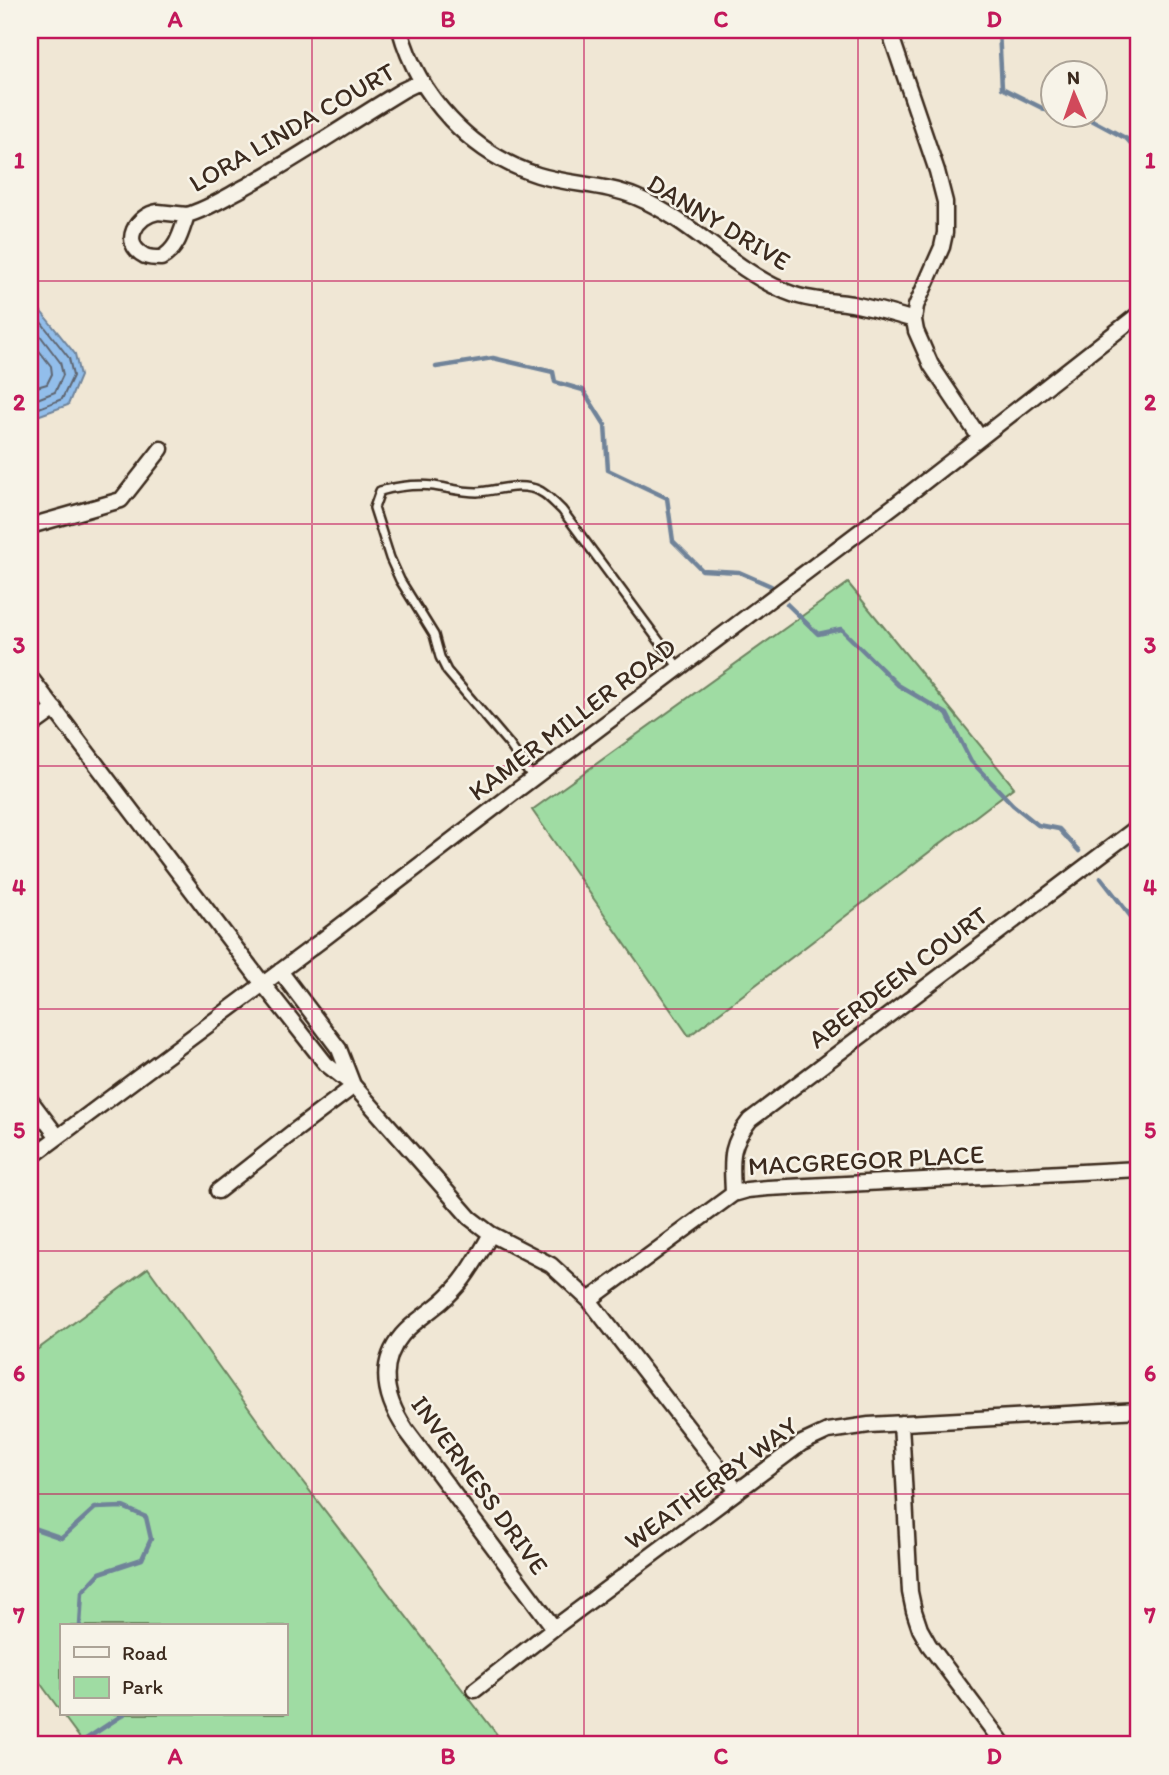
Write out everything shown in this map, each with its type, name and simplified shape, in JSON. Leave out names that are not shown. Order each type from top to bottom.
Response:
[{"type":"street","name":"DANNY DRIVE","points":[[400,30],[407,53],[422,81],[449,118],[465,134],[509,162],[538,175],[635,197],[672,216],[781,290],[817,301],[850,304],[914,320]]},
{"type":"street","points":[[889,30],[945,202],[942,247],[916,306],[914,320],[920,343],[931,365],[980,438]]},
{"type":"street","name":"LORA LINDA COURT","points":[[187,215],[218,202],[274,171],[403,90],[422,81]]},
{"type":"street","name":"KAMER MILLER ROAD","points":[[30,1158],[895,505],[1139,314]]},
{"type":"street","points":[[30,526],[121,500],[162,449]]},
{"type":"street","points":[[30,677],[326,1064],[354,1086],[470,1218],[491,1234],[551,1265],[589,1300],[737,1491]]},
{"type":"street","points":[[30,727],[55,709]]},
{"type":"street","name":"ABERDEEN COURT","points":[[733,1194],[733,1147],[750,1120],[1139,826]]},
{"type":"street","points":[[281,971],[339,1049],[354,1086]]},
{"type":"street","points":[[218,1191],[354,1086]]},
{"type":"street","points":[[30,1100],[58,1137]]},
{"type":"street","name":"MACGREGOR PLACE","points":[[589,1300],[733,1194],[747,1190],[1139,1169]]},
{"type":"street","name":"INVERNESS DRIVE","points":[[491,1234],[460,1283],[401,1335],[388,1363],[387,1391],[406,1430],[554,1628]]},
{"type":"street","name":"WEATHERBY WAY","points":[[475,1690],[802,1443],[828,1431],[869,1425],[1139,1410]]},
{"type":"street","points":[[901,1423],[910,1592],[914,1611],[920,1629],[940,1661],[1004,1745]]},
{"type":"lane","points":[[533,778],[509,744],[447,671],[425,617],[400,580],[390,558],[374,508],[380,491],[402,485],[478,492],[530,488],[543,492],[562,510],[679,668]]},
{"type":"green space","points":[[848,583],[1014,787],[689,1036],[532,810]]},
{"type":"green space","points":[[148,1268],[286,1460],[505,1745],[85,1745],[63,1716],[287,1716],[287,1624],[60,1624],[60,1711],[30,1669],[30,1355]]},
{"type":"water","points":[[35,304],[75,354],[80,376],[68,405],[40,415],[30,415],[30,305]]},
{"type":"waterway","points":[[999,30],[1002,88],[1040,107]]},
{"type":"waterway","points":[[1110,130],[1127,139],[1139,153]]},
{"type":"waterway","points":[[436,367],[493,358],[553,372],[555,382],[583,390],[605,425],[608,470],[667,498],[673,541],[702,570],[739,572],[771,586]]},
{"type":"waterway","points":[[787,604],[818,634],[841,629],[898,685],[947,714],[971,761],[1013,805],[1038,825],[1059,829],[1079,851]]},
{"type":"waterway","points":[[1101,878],[1139,927]]},
{"type":"waterway","points":[[30,1527],[62,1538],[95,1508],[123,1507],[146,1517],[151,1539],[142,1559],[100,1573],[82,1592],[80,1624]]},
{"type":"waterway","points":[[80,1745],[121,1716]]}]
